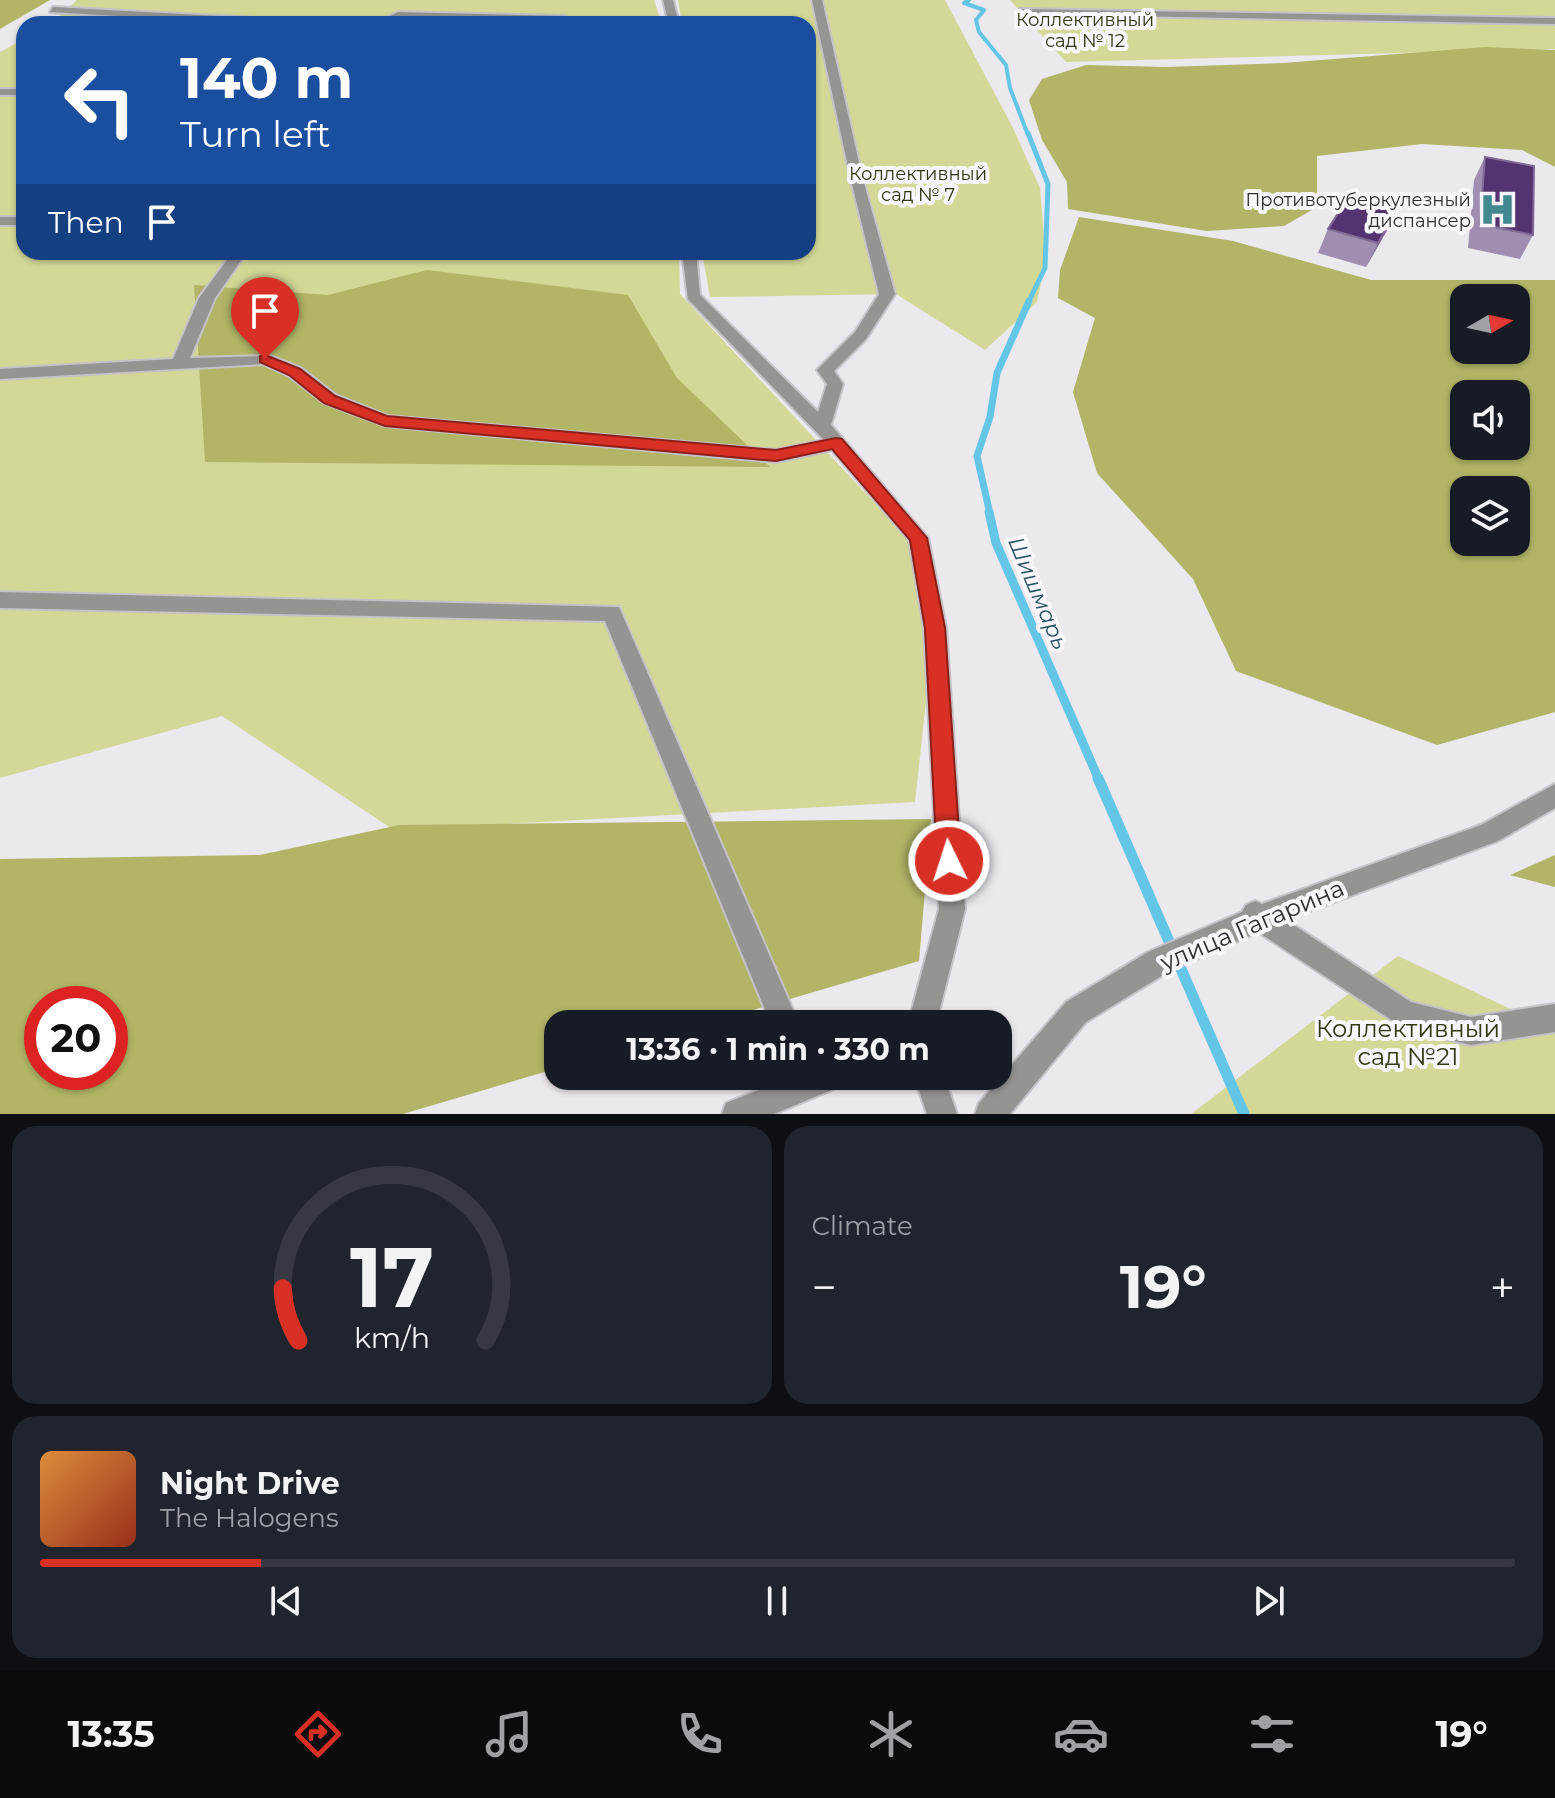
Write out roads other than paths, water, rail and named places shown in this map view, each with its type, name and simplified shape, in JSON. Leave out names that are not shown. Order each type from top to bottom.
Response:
[{"type":"street","points":[[817,0],[856,176],[887,294],[873,323],[850,350],[825,370],[835,384],[829,435]]},
{"type":"street","points":[[53,10],[164,16]]},
{"type":"street","points":[[1020,12],[1555,21]]},
{"type":"street","points":[[180,362],[207,298],[234,260]]},
{"type":"street","points":[[690,260],[693,296],[829,435],[918,538],[935,628],[952,909],[926,1010]]},
{"type":"street","points":[[0,374],[265,359],[295,372],[330,399],[385,421],[776,456],[829,435]]},
{"type":"street","points":[[0,600],[612,613],[779,1010]]},
{"type":"street","name":"улица Гагарина","points":[[990,1114],[1076,1012],[1161,961],[1258,916],[1489,833],[1555,795]]},
{"type":"street","points":[[1258,916],[1405,1015],[1471,1031],[1555,1018]]},
{"type":"street","points":[[737,1114],[782,1090]]},
{"type":"street","points":[[934,1090],[942,1114]]},
{"type":"waterway","name":"Шишмарь","points":[[969,0],[964,3],[984,10],[976,20],[979,32],[1006,65],[1010,88],[1028,135]]},
{"type":"waterway","name":"Шишмарь","points":[[1028,133],[1048,184],[1045,268],[1028,303]]},
{"type":"waterway","name":"Шишмарь","points":[[990,514],[977,456],[990,417],[997,373],[1029,301]]},
{"type":"waterway","name":"Шишмарь","points":[[989,512],[996,543],[1099,780]]},
{"type":"waterway","name":"Шишмарь","points":[[1098,778],[1244,1114]]},
{"type":"place","name":"Противотуберкулезный диспансер","points":[[1497,210]]},
{"type":"park label","name":"Коллективный сад № 12","points":[[1085,30]]},
{"type":"park label","name":"Коллективный сад № 7","points":[[918,184]]},
{"type":"park label","name":"Коллективный сад №21","points":[[1408,1042]]}]
